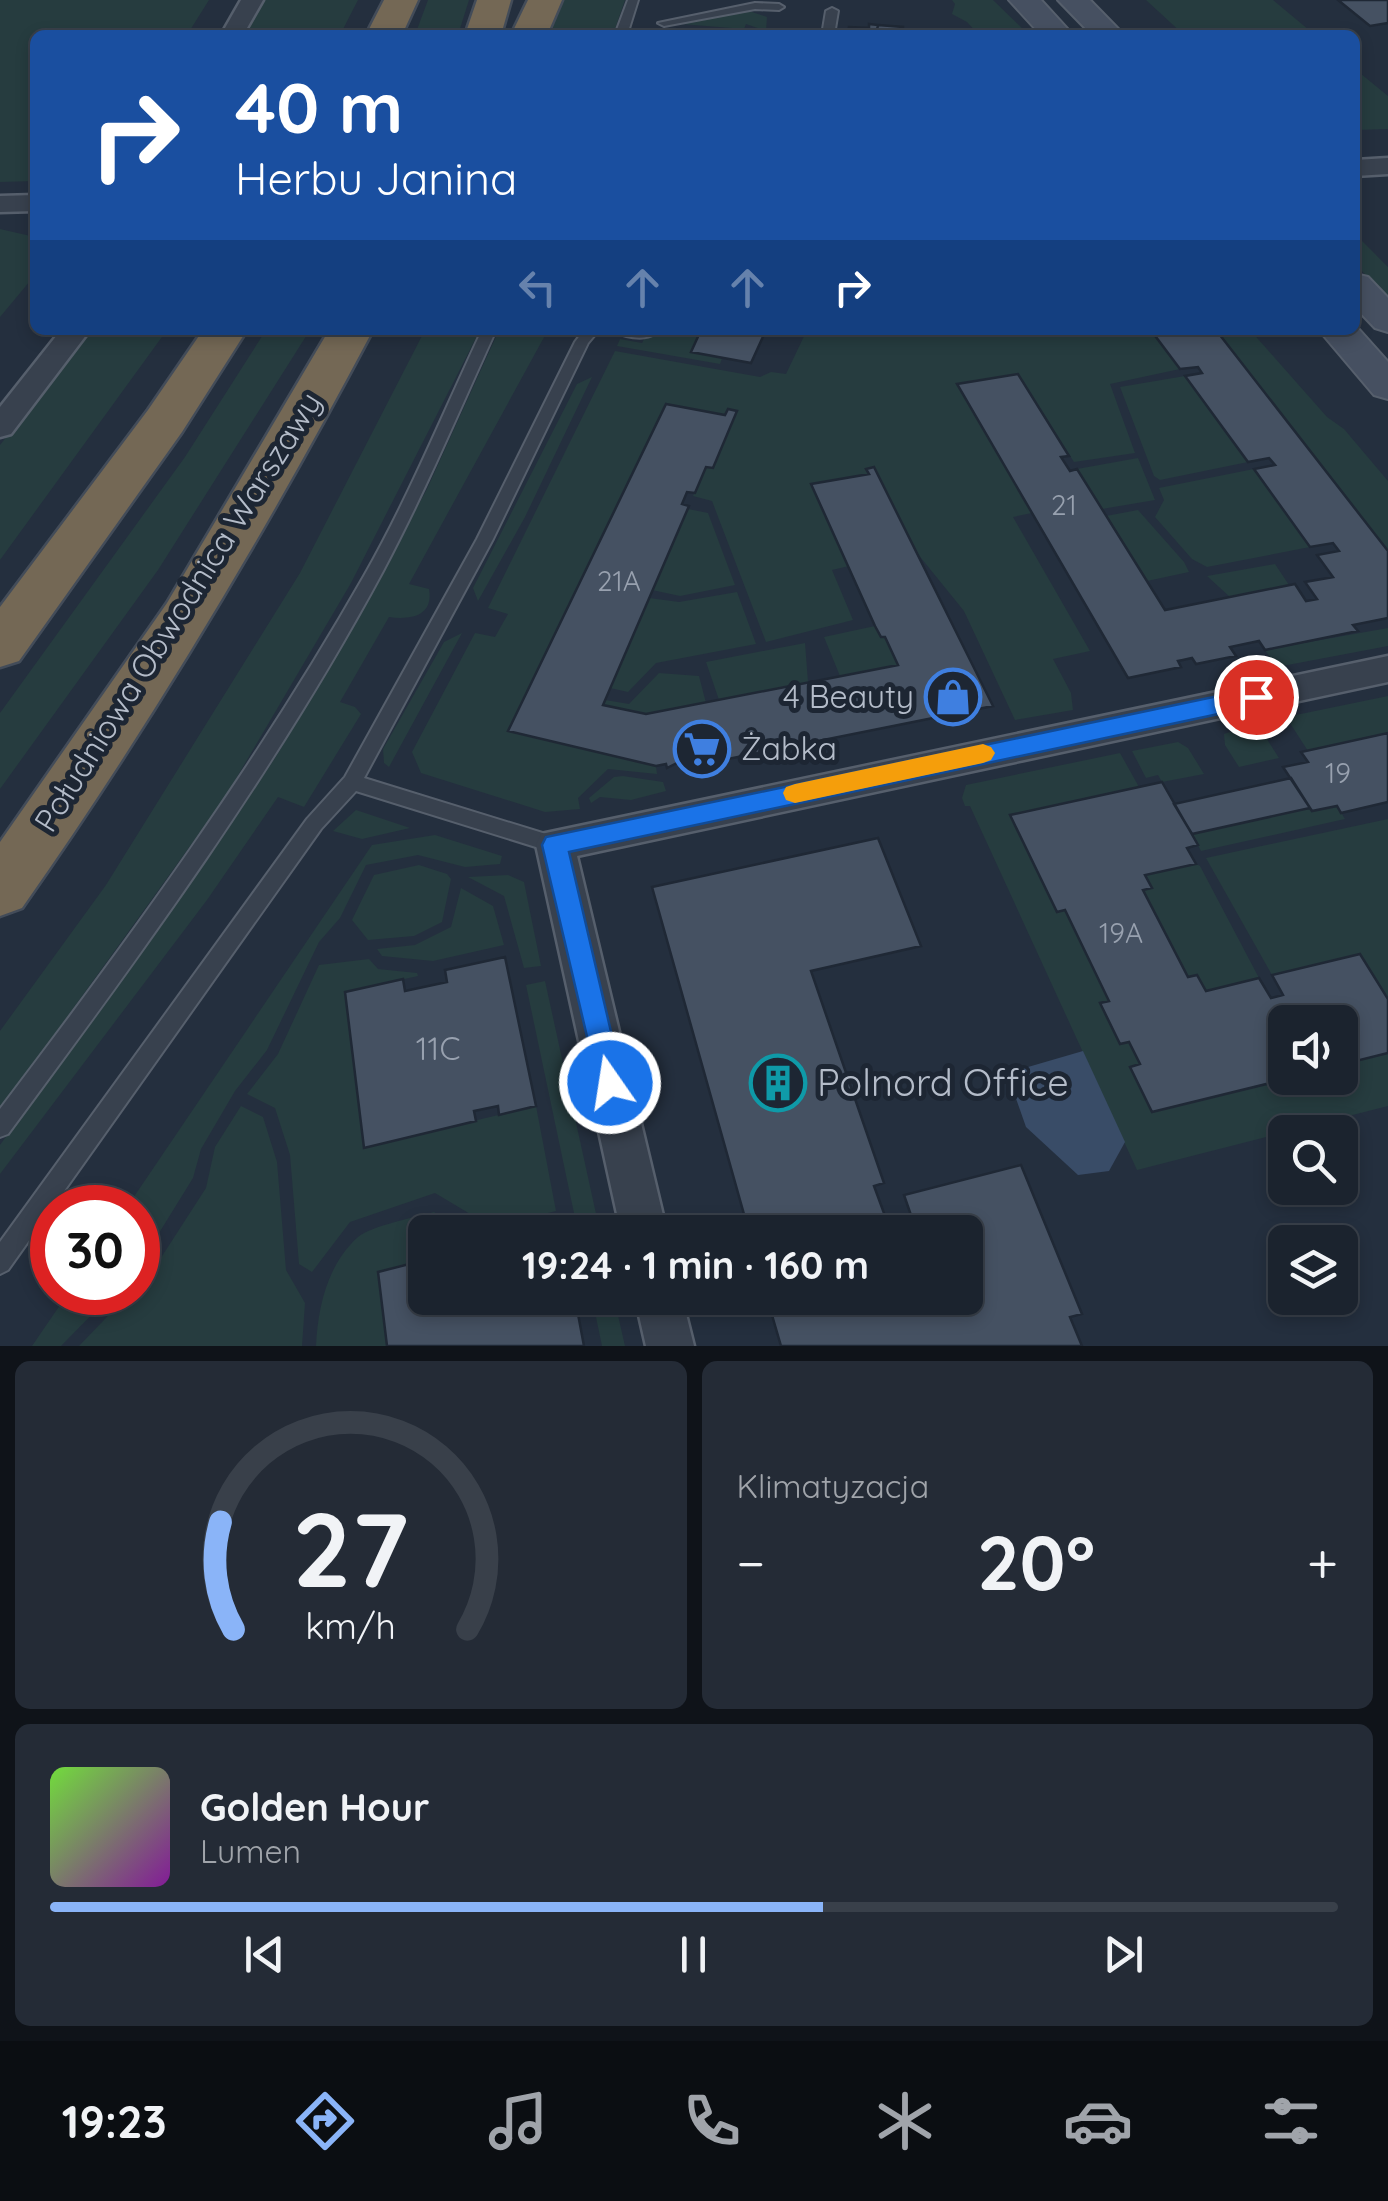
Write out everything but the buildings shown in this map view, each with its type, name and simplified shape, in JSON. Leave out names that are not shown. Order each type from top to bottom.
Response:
[{"type":"highway","points":[[386,30],[401,0]]},
{"type":"highway","points":[[484,30],[494,0]]},
{"type":"highway","points":[[531,30],[545,0]]},
{"type":"highway","points":[[0,647],[166,421],[222,335]]},
{"type":"highway","name":"Południowa Obwodnica Warszawy","points":[[0,890],[149,672],[275,471],[348,335]]},
{"type":"main road","points":[[1024,0],[1053,30]]},
{"type":"main road","points":[[1073,0],[1104,30]]},
{"type":"main road","points":[[1360,290],[1388,320]]},
{"type":"main road","points":[[1342,335],[1388,386]]},
{"type":"street","points":[[235,30],[252,0]]},
{"type":"street","points":[[1360,150],[1388,150]]},
{"type":"street","points":[[1360,168],[1388,166]]},
{"type":"street","points":[[0,204],[30,203]]},
{"type":"street","points":[[0,427],[72,335]]},
{"type":"street","points":[[640,1215],[555,845],[1388,669]]},
{"type":"street","points":[[663,1315],[670,1346]]},
{"type":"lane","points":[[624,30],[633,0]]},
{"type":"lane","points":[[738,0],[692,9],[664,23],[755,6],[779,7]]},
{"type":"lane","points":[[829,30],[832,10]]},
{"type":"lane","points":[[0,1127],[104,990],[262,761],[419,488],[487,335]]},
{"type":"lane","points":[[0,1262],[314,824],[352,782],[485,539],[588,335]]},
{"type":"lane","points":[[352,782],[555,845]]},
{"type":"green space","points":[[0,0],[209,0],[190,30],[30,30],[30,181],[0,182]]},
{"type":"green space","points":[[262,0],[358,0],[343,30],[245,30]]},
{"type":"green space","points":[[428,0],[469,0],[460,30],[417,30]]},
{"type":"green space","points":[[564,0],[625,0],[615,30],[550,30]]},
{"type":"green space","points":[[952,0],[993,0],[1024,30],[974,30],[952,14]]},
{"type":"green space","points":[[1146,0],[1273,0],[1309,30],[1179,30]]},
{"type":"green space","points":[[746,10],[767,17],[766,30],[746,24],[744,29],[681,24]]},
{"type":"green space","points":[[1360,73],[1388,96],[1388,129],[1360,130]]},
{"type":"green space","points":[[0,229],[30,236],[30,281],[0,317]]},
{"type":"green space","points":[[1360,239],[1388,267],[1388,298],[1360,269]]},
{"type":"green space","points":[[88,335],[163,335],[0,560],[0,445]]},
{"type":"green space","points":[[263,335],[307,335],[158,570],[0,789],[0,713],[185,457]]},
{"type":"green space","points":[[422,335],[477,335],[351,583],[224,799],[0,1110],[0,1031],[106,885],[300,573]]},
{"type":"green space","points":[[497,335],[545,335],[409,584],[429,589],[428,606],[412,617],[389,617],[340,702],[355,707],[361,714],[304,807],[278,797],[207,900],[0,1174],[0,1145],[275,758],[427,489]]},
{"type":"green space","points":[[646,335],[705,335],[722,358],[720,364],[617,346],[620,339],[642,343]]},
{"type":"green space","points":[[805,335],[1155,335],[1180,369],[1110,384],[1135,453],[1074,462],[1018,374],[958,384],[1032,513],[1013,517],[1090,651],[1053,659],[1071,693],[1073,710],[1015,720],[964,611],[917,553],[874,467],[867,469],[869,474],[812,484],[849,566],[832,570],[853,620],[766,642],[712,501],[693,496],[706,467],[713,468],[725,415],[509,730],[656,766],[657,774],[608,769],[578,798],[580,809],[545,812],[421,773],[412,752],[475,633],[495,637],[508,614],[488,608],[615,351],[760,377],[771,372],[786,374]]},
{"type":"green space","points":[[1220,335],[1254,335],[1388,481],[1388,551]]},
{"type":"green space","points":[[1185,376],[1248,462],[1160,480],[1154,476],[1120,387]]},
{"type":"green space","points":[[592,377],[525,517],[478,601],[473,588],[577,384]]},
{"type":"green space","points":[[1138,458],[1155,500],[1102,509],[1077,469]]},
{"type":"green space","points":[[1254,469],[1310,547],[1207,567],[1192,559],[1155,517],[1164,500],[1159,488]]},
{"type":"green space","points":[[688,509],[708,513],[735,585],[680,596],[652,590]]},
{"type":"green space","points":[[1138,510],[1189,572],[1147,581],[1106,516]]},
{"type":"green space","points":[[1275,564],[1289,585],[1230,597],[1207,576]]},
{"type":"green space","points":[[737,592],[756,644],[656,663],[628,692],[610,688],[649,598],[679,602]]},
{"type":"green space","points":[[875,626],[885,637],[898,665],[840,676],[824,637]]},
{"type":"green space","points":[[1388,628],[1388,646],[1277,667],[1265,650]]},
{"type":"green space","points":[[462,633],[389,767],[384,763],[383,749],[444,642]]},
{"type":"green space","points":[[805,643],[808,682],[719,700],[706,662]]},
{"type":"green space","points":[[659,673],[699,676],[706,703],[646,714],[603,705],[605,700],[629,704]]},
{"type":"green space","points":[[1388,696],[1388,733],[1308,751],[1286,717]]},
{"type":"green space","points":[[1248,726],[1254,735],[1263,733],[1279,758],[1239,767],[1225,745],[1224,734]]},
{"type":"green space","points":[[1178,742],[1188,748],[1204,774],[1162,782],[1158,775],[1146,778],[1132,751]]},
{"type":"green space","points":[[1120,753],[1139,787],[1010,815],[1056,912],[1065,910],[1109,1000],[1100,1003],[1119,1044],[1129,1042],[1140,1064],[1131,1067],[1152,1112],[1268,1084],[1268,1095],[1358,1095],[1358,1060],[1388,1053],[1388,1106],[1353,1115],[1268,1115],[1268,1137],[1137,1170],[970,806],[965,806],[962,798],[966,785]]},
{"type":"green space","points":[[614,777],[663,782],[666,791],[631,800],[600,797],[591,803],[589,798]]},
{"type":"green space","points":[[1337,806],[1345,819],[1201,851],[1192,834],[1310,808],[1312,811]]},
{"type":"green space","points":[[356,810],[410,828],[362,839],[333,831]]},
{"type":"green space","points":[[1388,819],[1388,999],[1360,954],[1272,975],[1206,858]]},
{"type":"green space","points":[[435,835],[502,856],[500,864],[465,867],[418,855],[366,865],[340,918],[319,942],[267,1050],[235,1091],[201,1149],[193,1178],[160,1231],[160,1185],[142,1185],[372,845]]},
{"type":"green space","points":[[1196,864],[1259,978],[1206,991],[1197,975],[1188,977],[1143,890],[1151,888],[1145,875]]},
{"type":"green space","points":[[419,865],[451,879],[442,922],[414,936],[368,940],[352,920],[374,875]]},
{"type":"green space","points":[[508,875],[524,882],[541,966],[524,968],[504,896],[468,877]]},
{"type":"green space","points":[[461,888],[493,906],[504,945],[433,961],[382,956],[377,949],[415,945],[451,927]]},
{"type":"green space","points":[[369,959],[378,969],[418,976],[345,992],[364,1147],[536,1106],[556,1211],[540,1215],[472,1215],[435,1193],[350,1222],[312,1272],[299,1264],[290,1155],[275,1108],[247,1094],[278,1054],[319,965]]},
{"type":"green space","points":[[545,981],[596,1215],[574,1215],[526,985]]},
{"type":"green space","points":[[241,1106],[263,1117],[277,1162],[286,1270],[305,1303],[302,1346],[79,1346],[109,1315],[160,1315],[160,1259],[206,1188],[215,1147]]},
{"type":"green space","points":[[408,1218],[408,1264],[378,1272],[387,1346],[316,1346],[326,1287],[339,1260],[358,1237]]},
{"type":"green space","points":[[53,1315],[91,1315],[61,1346],[32,1346]]},
{"type":"green space","points":[[596,1315],[618,1315],[625,1346],[602,1346]]},
{"type":"water","points":[[1083,1051],[1125,1142],[1109,1171],[1078,1175],[1026,1127],[1007,1073]]},
{"type":"slow traffic","points":[[795,793],[983,753]]},
{"type":"place","name":"4 Beauty","points":[[953,697]]},
{"type":"place","name":"Żabka","points":[[702,749]]},
{"type":"place","name":"Polnord Office","points":[[778,1083]]},
{"type":"route","points":[[610,1083],[555,845],[1256,697]]}]
